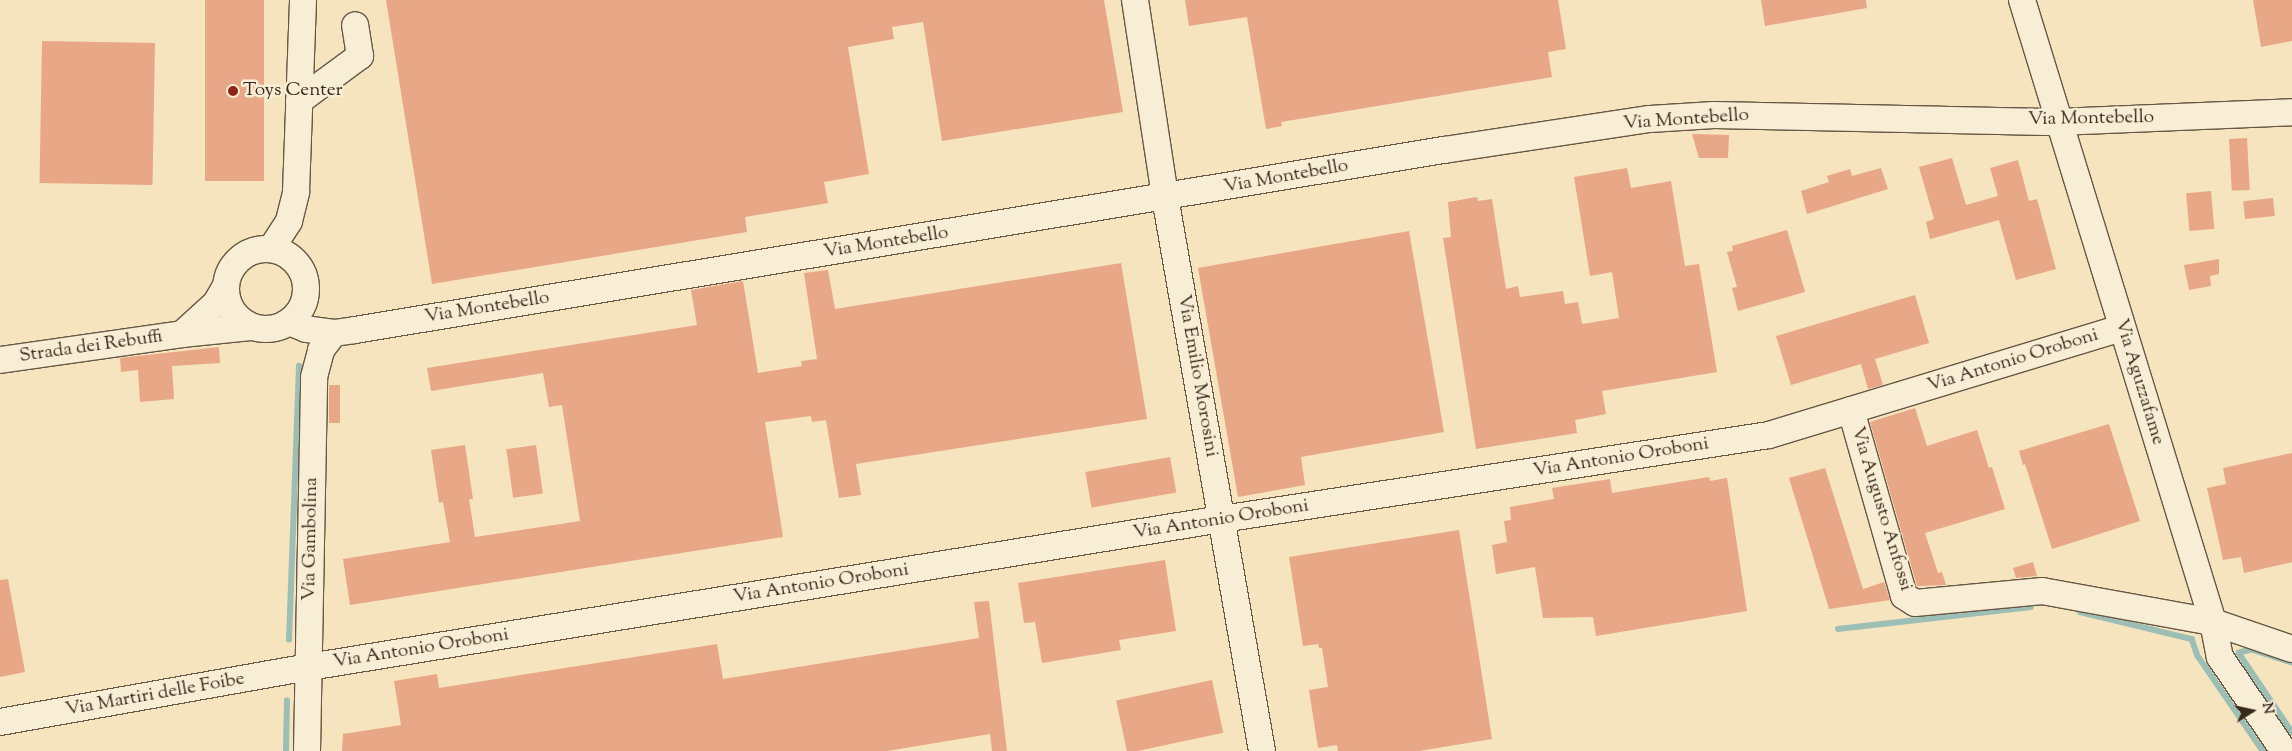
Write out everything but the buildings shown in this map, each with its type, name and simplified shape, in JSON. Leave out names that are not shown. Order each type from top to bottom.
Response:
[{"type":"street","points":[[303,0],[296,192],[302,236],[304,280],[297,325],[314,377]]},
{"type":"street","name":"Via Emilio Morosini","points":[[1135,0],[1165,197],[1262,751]]},
{"type":"street","name":"Via Aguzzafame","points":[[2022,0],[2213,622],[2220,657],[2284,751]]},
{"type":"street","points":[[299,100],[360,56],[354,25]]},
{"type":"street","name":"Via Montebello","points":[[304,280],[324,319],[345,332],[1444,150],[1650,119],[1714,115],[2058,122],[2292,112]]},
{"type":"street","points":[[271,249],[289,221],[296,192]]},
{"type":"street","points":[[304,280],[293,260],[283,253],[271,249],[258,250],[246,254],[236,262],[229,273],[226,286],[227,299],[232,310],[240,320],[252,327],[264,329],[297,325],[345,332]]},
{"type":"street","name":"Strada dei Rebuffi","points":[[182,334],[216,304],[226,286]]},
{"type":"street","name":"Strada dei Rebuffi","points":[[0,360],[182,334],[252,327]]},
{"type":"street","name":"Via Antonio Oroboni","points":[[309,667],[1222,519],[1769,435],[2122,328]]},
{"type":"street","name":"Via Gambolina","points":[[307,751],[314,377],[321,350],[345,332]]},
{"type":"street","name":"Via Augusto Anfossi","points":[[1851,410],[1904,596],[1915,602],[2042,591],[2213,622],[2292,649]]},
{"type":"street","name":"Via Martiri delle Foibe","points":[[0,722],[309,667]]},
{"type":"waterway","points":[[289,640],[299,366]]},
{"type":"waterway","points":[[1838,629],[2031,607]]},
{"type":"waterway","points":[[2080,612],[2192,639],[2198,656],[2263,751]]},
{"type":"waterway","points":[[2292,663],[2252,650],[2239,653],[2292,732]]},
{"type":"waterway","points":[[286,751],[287,701]]},
{"type":"place","name":"Toys Center","points":[[233,91]]}]
